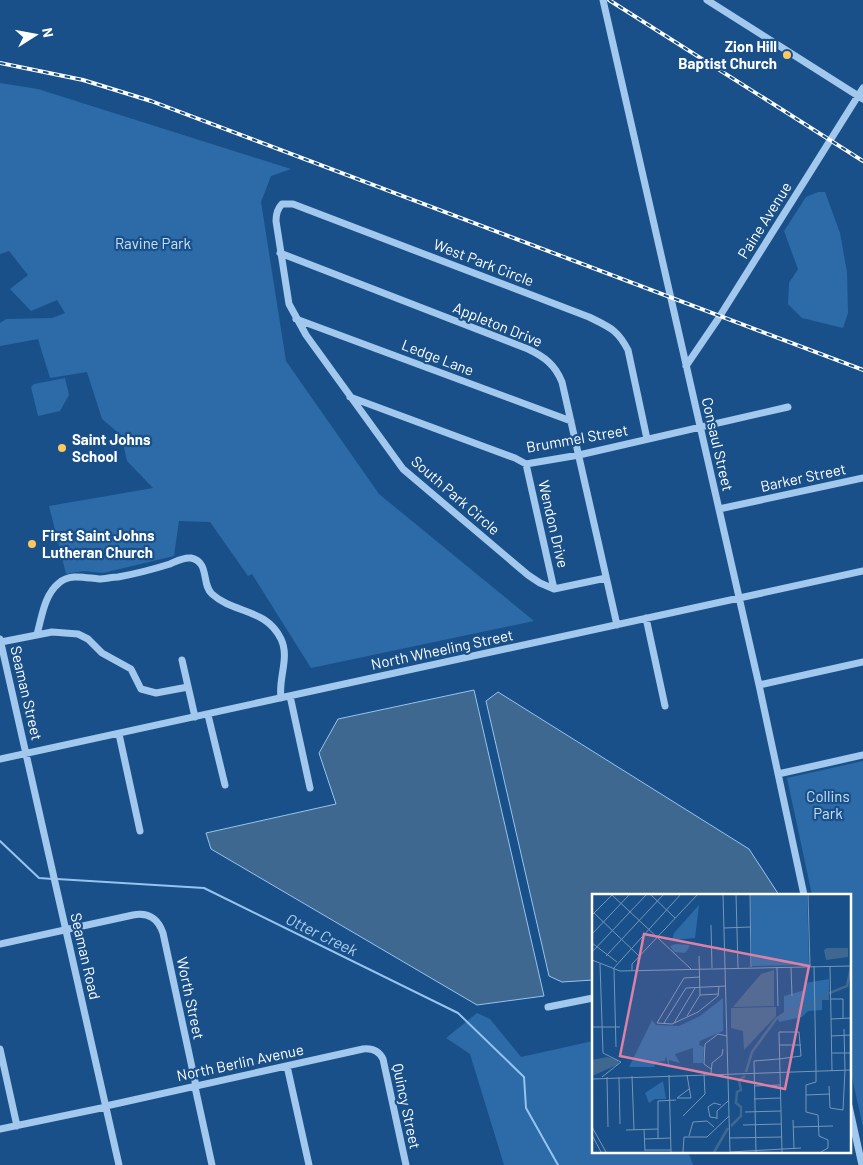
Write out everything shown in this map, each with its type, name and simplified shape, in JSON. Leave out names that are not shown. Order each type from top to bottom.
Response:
[{"type":"street","name":"Consaul Street","points":[[603,0],[740,598],[804,894]]},
{"type":"street","points":[[707,0],[860,97]]},
{"type":"street","name":"Paine Avenue","points":[[686,366],[860,97],[863,88]]},
{"type":"street","name":"West Park Circle","points":[[280,253],[276,214],[282,204],[293,204],[589,317],[614,330],[622,338],[628,350],[647,439]]},
{"type":"street","name":"South Park Circle","points":[[280,253],[289,304],[306,336],[403,469],[528,575],[554,589]]},
{"type":"street","name":"Appleton Drive","points":[[280,253],[528,349],[545,358],[559,374],[617,625]]},
{"type":"street","name":"Ledge Lane","points":[[296,318],[571,422]]},
{"type":"street","name":"Brummel Street","points":[[350,396],[515,458],[526,464],[579,455],[788,407]]},
{"type":"street","name":"Wendon Drive","points":[[526,464],[554,589]]},
{"type":"street","name":"Barker Street","points":[[719,509],[863,478]]},
{"type":"street","points":[[37,634],[45,604],[54,587],[61,580],[83,576],[98,579],[119,576],[170,564],[185,558],[193,558],[205,569],[205,584],[212,594],[229,604],[261,617],[273,626],[281,638],[285,649],[285,661],[280,686],[281,698]]},
{"type":"street","name":"North Wheeling Street","points":[[0,759],[863,571]]},
{"type":"street","points":[[554,589],[606,578]]},
{"type":"street","points":[[646,618],[665,706]]},
{"type":"street","points":[[0,640],[52,632],[78,634],[88,639],[102,653],[131,669],[141,689],[156,693],[188,687]]},
{"type":"street","name":"Seaman Street","points":[[0,640],[26,753]]},
{"type":"street","points":[[182,660],[195,718]]},
{"type":"street","points":[[759,685],[863,662]]},
{"type":"street","points":[[290,696],[310,788]]},
{"type":"street","points":[[208,715],[224,785]]},
{"type":"street","points":[[119,734],[140,831]]},
{"type":"street","name":"Seaman Road","points":[[26,753],[119,1165]]},
{"type":"street","points":[[778,774],[863,755]]},
{"type":"street","name":"Worth Street","points":[[66,930],[133,914],[143,914],[153,918],[160,925],[212,1165]]},
{"type":"street","points":[[0,944],[66,930]]},
{"type":"street","points":[[548,1007],[592,998]]},
{"type":"street","points":[[0,1049],[17,1126]]},
{"type":"street","name":"North Berlin Avenue","points":[[0,1129],[366,1049],[379,1053]]},
{"type":"street","name":"Quincy Street","points":[[379,1053],[384,1062],[406,1165]]},
{"type":"street","points":[[287,1066],[309,1165]]},
{"type":"street","points":[[850,1111],[862,1165]]},
{"type":"green space","name":"Ravine Park","points":[[0,83],[38,89],[291,169],[271,176],[261,202],[286,361],[379,494],[534,621],[311,668],[252,574],[248,576],[210,522],[179,521],[174,556],[103,573],[83,571],[66,574],[49,506],[153,488],[127,461],[121,435],[102,419],[87,372],[50,378],[38,339],[0,346],[0,323],[6,319],[52,318],[65,313],[57,300],[31,311],[10,289],[28,275],[9,251],[0,254]]},
{"type":"green space","points":[[818,192],[825,192],[840,233],[847,272],[848,313],[843,328],[802,318],[788,304],[789,283],[798,269],[784,231],[806,197]]},
{"type":"green space","points":[[65,378],[69,395],[60,411],[38,416],[31,387],[34,384]]},
{"type":"green space","name":"Collins Park","points":[[863,761],[863,1127],[850,1068],[850,894],[812,894],[787,778]]},
{"type":"green space","points":[[477,1013],[490,1019],[521,1057],[592,1041],[592,1152],[688,1152],[693,1165],[504,1165],[470,1054],[446,1038]]},
{"type":"shaded area","points":[[474,690],[544,996],[477,1005],[211,849],[206,833],[336,804],[319,753],[338,719]]},
{"type":"shaded area","points":[[498,692],[749,849],[778,894],[592,894],[592,980],[562,982],[549,976],[486,701]]},
{"type":"waterway","name":"Otter Creek","points":[[0,841],[39,878],[53,879]]},
{"type":"waterway","name":"Otter Creek","points":[[57,879],[204,888],[458,1013],[524,1077],[526,1108],[558,1165]]},
{"type":"railway","points":[[609,0],[863,161]]},
{"type":"railway","points":[[0,63],[83,80],[151,101],[863,370]]},
{"type":"place","name":"Zion Hill Baptist Church","points":[[787,55]]},
{"type":"place","name":"Saint Johns School","points":[[62,448]]},
{"type":"place","name":"First Saint Johns Lutheran Church","points":[[32,544]]}]
